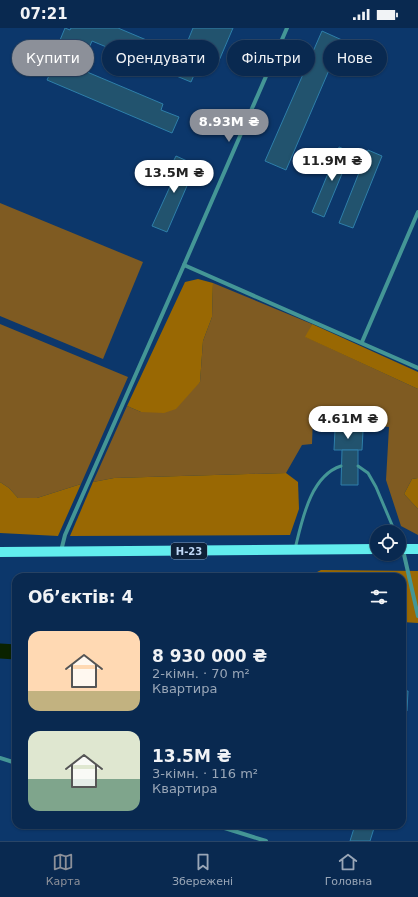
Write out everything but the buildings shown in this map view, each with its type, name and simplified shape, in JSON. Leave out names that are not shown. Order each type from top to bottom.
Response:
[{"type":"main road","points":[[406,548],[418,549]]},
{"type":"main road","name":"Н-23","points":[[0,552],[370,549]]},
{"type":"street","points":[[61,552],[65,535],[287,28]]},
{"type":"street","points":[[362,342],[418,212]]},
{"type":"street","points":[[184,265],[362,342],[418,368]]},
{"type":"street","points":[[404,561],[418,616]]},
{"type":"street","points":[[0,758],[12,762]]},
{"type":"street","points":[[228,829],[266,841]]},
{"type":"lane","points":[[294,550],[302,520],[314,491],[324,477],[341,466]]},
{"type":"lane","points":[[358,466],[368,473],[376,487],[392,525]]},
{"type":"shaded area","points":[[0,203],[143,262],[103,359],[0,316]]},
{"type":"shaded area","points":[[198,279],[213,283],[212,317],[203,341],[200,382],[176,409],[164,413],[141,412],[127,406],[185,282]]},
{"type":"shaded area","points":[[213,283],[312,324],[306,337],[418,389],[418,478],[412,479],[404,494],[418,509],[418,535],[406,529],[406,525],[401,525],[386,480],[389,427],[313,417],[312,444],[302,445],[286,473],[114,478],[93,482],[127,406],[141,412],[200,382],[203,341],[212,317]]},
{"type":"shaded area","points":[[0,324],[128,377],[81,484],[37,498],[18,498],[9,488],[0,482]]},
{"type":"shaded area","points":[[312,324],[418,372],[418,389],[305,337]]},
{"type":"shaded area","points":[[286,473],[298,482],[299,509],[290,535],[70,536],[93,482],[114,478]]},
{"type":"shaded area","points":[[418,478],[418,509],[404,494],[412,479]]},
{"type":"shaded area","points":[[0,482],[9,488],[18,498],[37,498],[81,484],[58,536],[0,533]]},
{"type":"shaded area","points":[[321,570],[418,571],[418,623],[406,622],[406,573],[315,573]]},
{"type":"waterway","points":[[0,651],[12,652]]}]
